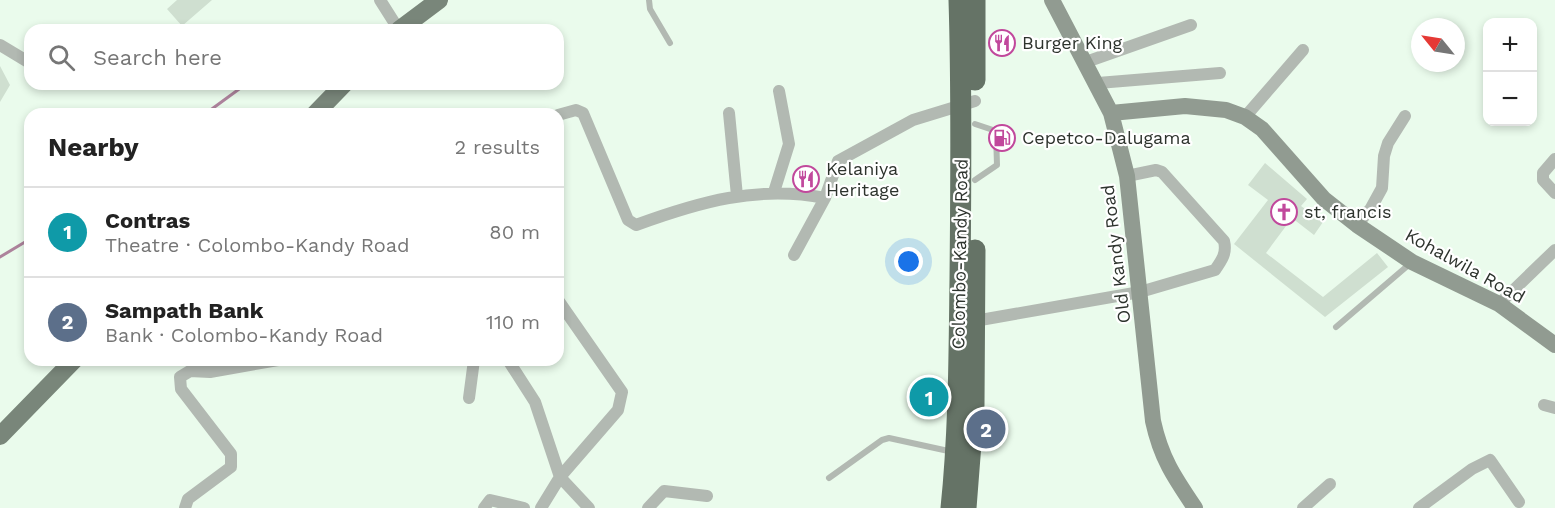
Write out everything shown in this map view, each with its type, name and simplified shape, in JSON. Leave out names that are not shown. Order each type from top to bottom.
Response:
[{"type":"highway","name":"Colombo-Kandy Road","points":[[951,508],[967,322],[975,180],[975,124],[968,102],[959,0]]},
{"type":"highway","name":"Colombo-Kandy Road","points":[[966,508],[974,405],[967,322],[968,102],[975,0]]},
{"type":"main road","points":[[407,24],[439,0]]},
{"type":"main road","points":[[321,108],[339,90]]},
{"type":"main road","points":[[0,436],[68,366]]},
{"type":"street","points":[[380,0],[395,24]]},
{"type":"street","name":"Old Kandy Road","points":[[1052,0],[1098,83],[1111,113],[1126,176],[1153,421],[1159,448],[1168,470],[1195,508]]},
{"type":"street","points":[[1086,62],[1191,25]]},
{"type":"street","points":[[0,45],[24,59]]},
{"type":"street","points":[[1245,117],[1303,50]]},
{"type":"street","points":[[1098,83],[1220,74]]},
{"type":"street","points":[[774,192],[789,144],[779,91]]},
{"type":"street","points":[[794,255],[825,198],[838,161],[913,120],[968,102]]},
{"type":"street","name":"Kohalwila Road","points":[[1111,113],[1185,106],[1226,110],[1245,117],[1262,129],[1324,199],[1357,225],[1412,262],[1499,304],[1555,345]]},
{"type":"street","points":[[564,113],[576,110],[583,113],[628,220],[636,225],[681,209],[753,192],[794,192],[825,198]]},
{"type":"street","points":[[729,112],[737,196]]},
{"type":"street","points":[[1357,225],[1371,208],[1382,188],[1384,156],[1388,143],[1405,116]]},
{"type":"street","points":[[1555,159],[1543,174],[1543,180],[1555,193]]},
{"type":"street","points":[[967,322],[1140,292],[1215,270],[1226,248],[1224,241],[1162,172],[1156,170],[1126,176]]},
{"type":"street","points":[[1499,304],[1555,250]]},
{"type":"street","points":[[542,508],[560,477],[618,410],[622,392],[564,309]]},
{"type":"street","points":[[185,508],[188,499],[231,467],[233,462],[231,454],[181,389],[180,377],[190,371],[210,372],[244,366]]},
{"type":"street","points":[[469,398],[473,366]]},
{"type":"street","points":[[512,366],[534,402],[560,477],[589,508]]},
{"type":"street","points":[[1419,508],[1490,460],[1519,502]]},
{"type":"street","points":[[1303,508],[1330,484]]},
{"type":"street","points":[[648,508],[664,491],[707,496]]},
{"type":"street","points":[[484,508],[490,500],[524,508]]},
{"type":"lane","points":[[649,0],[650,9],[670,43]]},
{"type":"lane","points":[[1336,327],[1412,262]]},
{"type":"lane","points":[[829,478],[889,438],[957,453]]},
{"type":"building","points":[[177,0],[212,0],[184,24],[180,24],[167,9]]},
{"type":"building","points":[[0,66],[10,85],[0,102]]},
{"type":"building","points":[[1265,163],[1307,199],[1301,206],[1323,222],[1314,235],[1292,218],[1266,253],[1323,297],[1377,253],[1388,267],[1325,317],[1234,244],[1268,200],[1248,185]]},
{"type":"waterway","points":[[213,108],[238,90]]},
{"type":"waterway","points":[[0,257],[24,243]]},
{"type":"place","name":"Burger King","points":[[1002,43]]},
{"type":"place","name":"Cepetco-Dalugama","points":[[1002,138]]},
{"type":"place","name":"Kelaniya Heritage","points":[[806,179]]},
{"type":"place","name":"st, francis","points":[[1284,212]]},
{"type":"place","name":"Contras","points":[[929,397]]},
{"type":"place","name":"Sampath Bank","points":[[986,429]]}]
